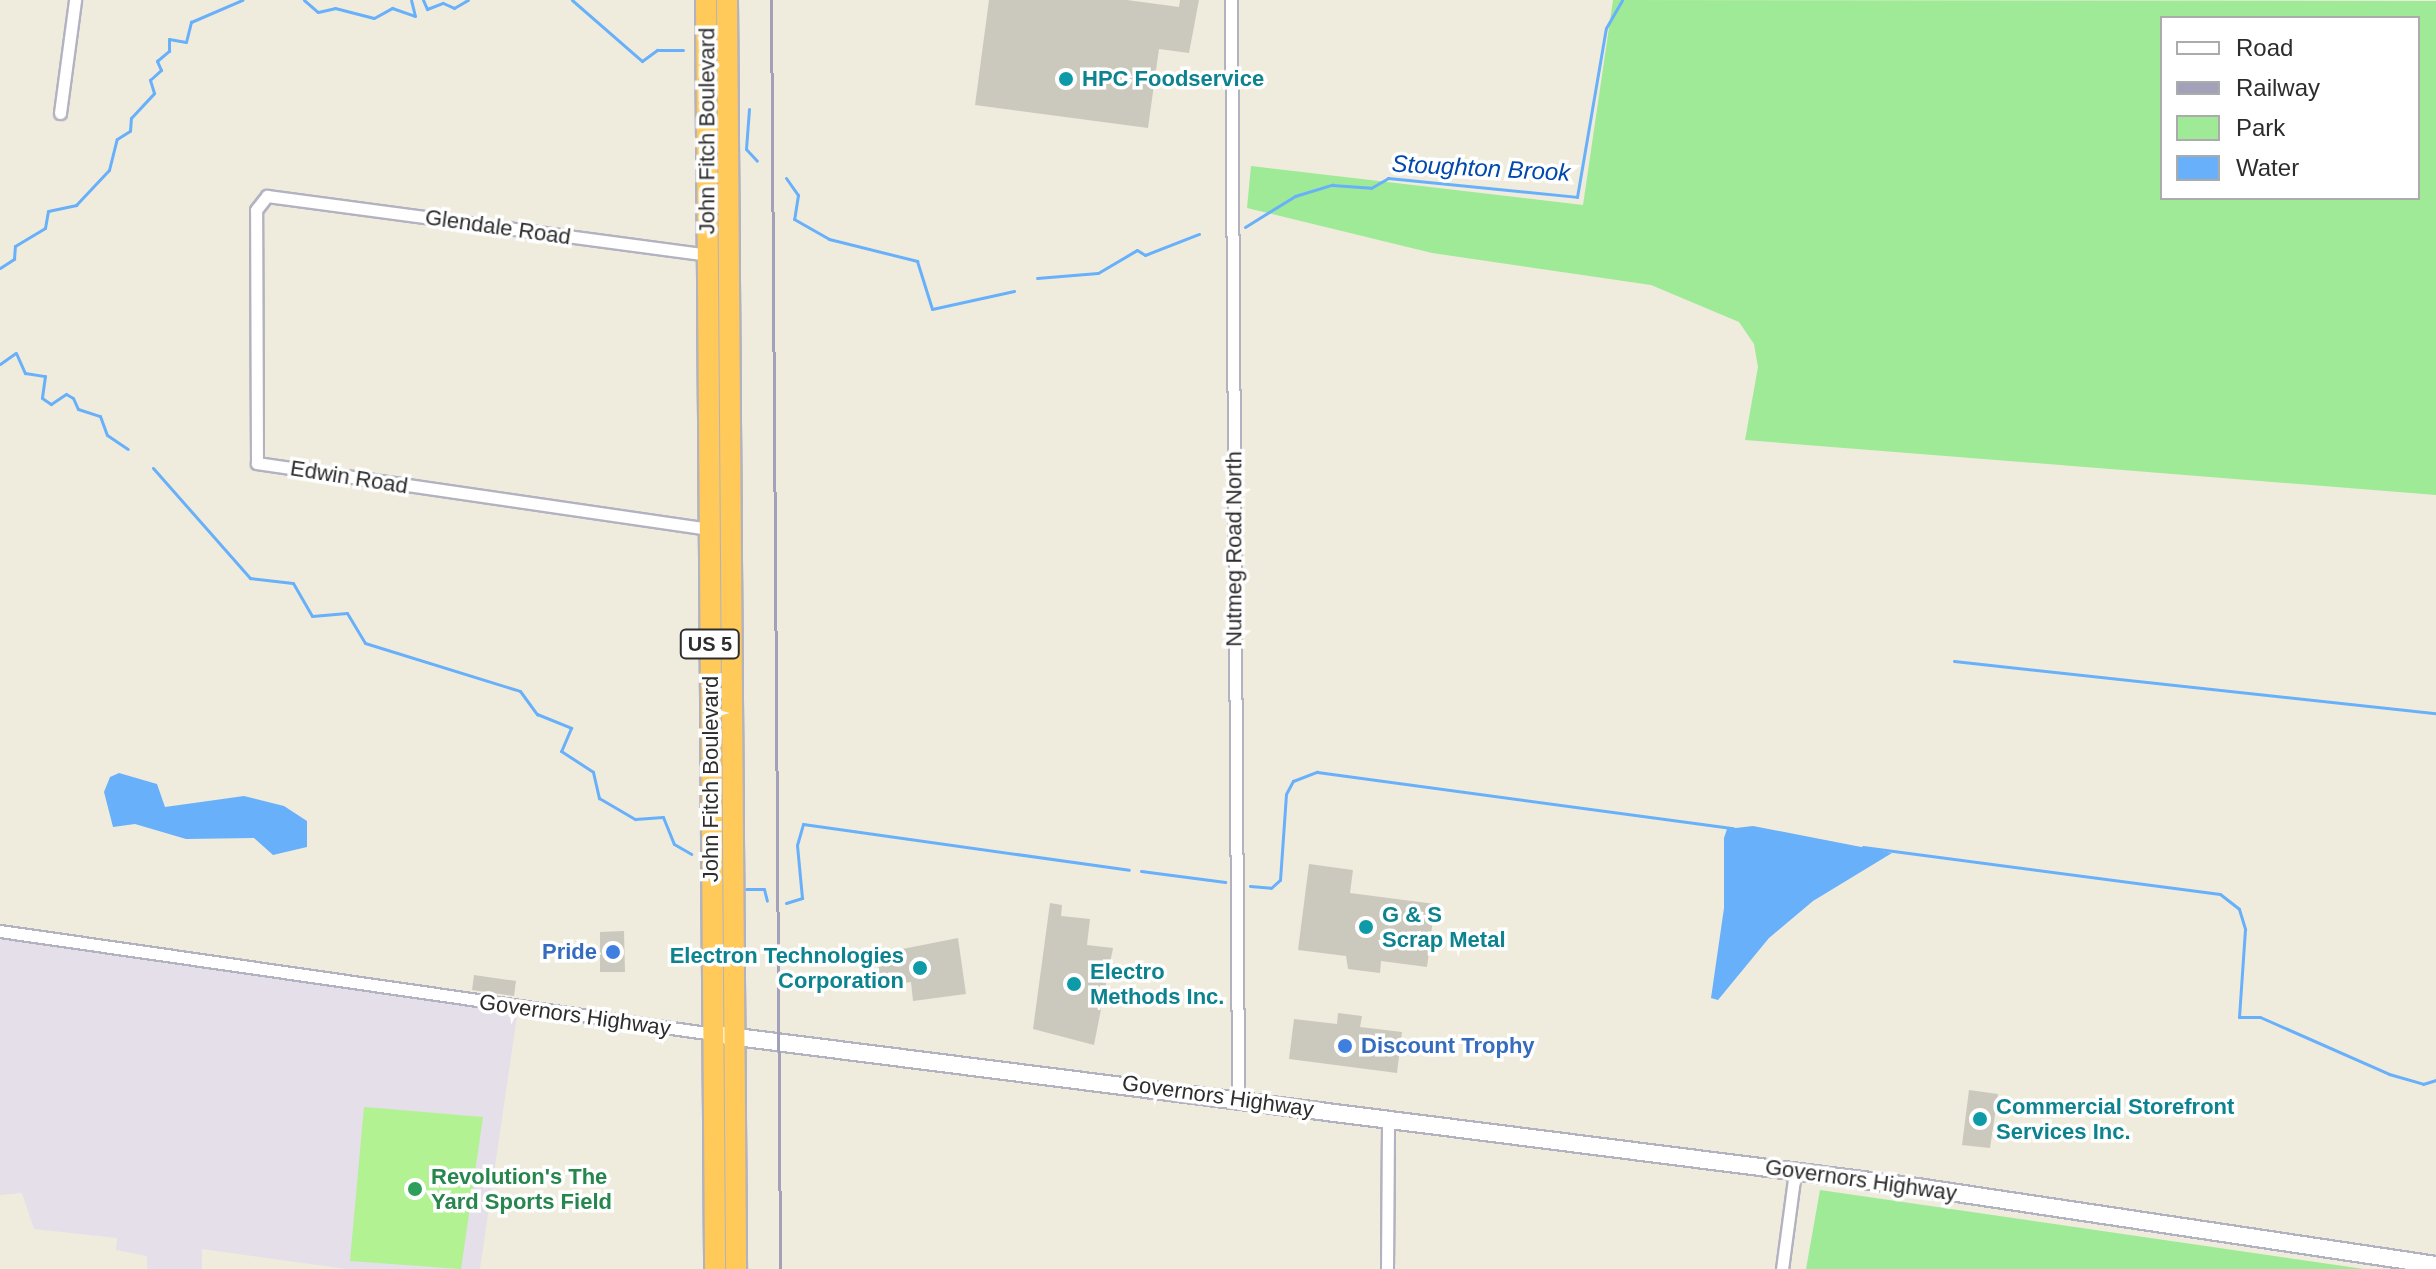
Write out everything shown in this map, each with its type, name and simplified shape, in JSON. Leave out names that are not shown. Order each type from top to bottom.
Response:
[{"type":"highway","name":"John Fitch Boulevard","points":[[706,0],[709,529],[723,1035],[736,1269]]},
{"type":"highway","name":"John Fitch Boulevard","points":[[715,1269],[723,1035],[729,257],[727,0]]},
{"type":"street","points":[[60,113],[75,0]]},
{"type":"street","name":"Nutmeg Road North","points":[[1231,0],[1238,1098]]},
{"type":"street","name":"Glendale Road","points":[[267,196],[729,257]]},
{"type":"street","name":"Edwin Road","points":[[267,196],[256,210],[257,463],[709,529]]},
{"type":"street","name":"Governors Highway","points":[[0,931],[723,1035],[1795,1171],[2436,1265]]},
{"type":"street","points":[[1387,1269],[1388,1119]]},
{"type":"street","points":[[1782,1269],[1795,1171]]},
{"type":"shaded area","points":[[0,938],[518,1009],[480,1269],[346,1269],[202,1249],[202,1269],[147,1269],[147,1256],[116,1250],[117,1238],[34,1229],[22,1193],[0,1195]]},
{"type":"green space","points":[[1613,0],[2436,1],[2436,495],[1745,440],[1758,367],[1754,344],[1739,322],[1651,285],[1432,253],[1247,208],[1251,166],[1583,205]]},
{"type":"green space","name":"Revolution's The Yard Sports Field","points":[[364,1107],[483,1117],[461,1269],[350,1261]]},
{"type":"green space","points":[[1820,1190],[2364,1269],[1806,1269]]},
{"type":"water","points":[[119,773],[157,784],[165,807],[244,796],[284,806],[307,821],[307,847],[273,855],[254,838],[186,839],[135,824],[113,827],[104,792],[110,777]]},
{"type":"water","points":[[1753,826],[1892,853],[1813,901],[1769,938],[1718,1000],[1711,998],[1724,908],[1724,838],[1727,829]]},
{"type":"building","name":"HPC Foodservice","points":[[989,0],[1127,0],[1179,7],[1180,0],[1199,0],[1189,53],[1159,49],[1148,128],[975,105]]},
{"type":"building","name":"G & S Scrap Metal","points":[[1309,864],[1353,870],[1350,893],[1435,904],[1427,967],[1381,961],[1380,973],[1348,969],[1346,956],[1298,950]]},
{"type":"building","name":"Electro Methods Inc.","points":[[1050,903],[1062,905],[1061,916],[1090,919],[1087,945],[1113,948],[1094,1045],[1033,1029]]},
{"type":"building","name":"Pride","points":[[624,931],[625,972],[600,972],[600,932]]},
{"type":"building","name":"Electron Technologies Corporation","points":[[958,938],[966,994],[913,1001],[911,982],[881,986],[877,954]]},
{"type":"building","points":[[474,975],[516,981],[514,996],[472,990]]},
{"type":"building","name":"Discount Trophy","points":[[1338,1013],[1362,1016],[1360,1027],[1402,1032],[1397,1073],[1289,1059],[1294,1019],[1337,1024]]},
{"type":"building","name":"Commercial Storefront Services Inc.","points":[[1969,1090],[1998,1094],[1990,1148],[1962,1145]]},
{"type":"waterway","name":"Stoughton Brook","points":[[0,268],[14,259],[15,246],[45,228],[48,211],[76,205],[109,170],[117,139],[130,131],[131,118],[154,93],[150,80],[161,70],[157,61],[169,51],[169,39],[186,42],[191,22],[242,0]]},
{"type":"waterway","name":"Stoughton Brook","points":[[304,0],[318,12],[335,8],[374,18],[392,8],[415,16],[411,0]]},
{"type":"waterway","name":"Stoughton Brook","points":[[423,0],[427,9],[443,3],[454,8],[468,0]]},
{"type":"waterway","name":"Stoughton Brook","points":[[572,0],[642,61],[657,50],[683,50]]},
{"type":"waterway","name":"Stoughton Brook","points":[[1245,227],[1295,196],[1332,185],[1371,188],[1388,178],[1577,197],[1606,28],[1622,0]]},
{"type":"waterway","name":"Stoughton Brook","points":[[749,109],[746,149],[757,161]]},
{"type":"waterway","name":"Stoughton Brook","points":[[786,178],[798,195],[794,219],[829,239],[917,261],[932,309],[1014,291]]},
{"type":"waterway","name":"Stoughton Brook","points":[[1037,278],[1098,273],[1137,250],[1145,255],[1199,234]]},
{"type":"waterway","points":[[0,364],[16,353],[25,373],[45,376],[42,398],[51,404],[66,394],[73,398],[78,409],[100,416],[107,435],[128,449]]},
{"type":"waterway","points":[[153,468],[250,578],[293,583],[312,616],[347,613],[365,643],[520,691],[537,714],[571,728],[561,751],[593,772],[599,798],[635,819],[663,817],[674,844],[691,854]]},
{"type":"waterway","points":[[1954,661],[2436,713]]},
{"type":"waterway","points":[[1250,886],[1271,888],[1280,880],[1286,794],[1293,781],[1317,772],[1733,828]]},
{"type":"waterway","points":[[786,903],[802,898],[797,845],[803,824],[1129,870]]},
{"type":"waterway","points":[[1863,847],[2220,894],[2239,909],[2245,929],[2239,1017],[2260,1017],[2389,1074],[2423,1084],[2436,1080]]},
{"type":"waterway","points":[[1141,871],[1225,882]]},
{"type":"waterway","points":[[746,889],[764,889],[767,901]]},
{"type":"railway","points":[[771,0],[780,1269]]},
{"type":"place","name":"HPC Foodservice","points":[[1066,79]]},
{"type":"place","name":"G & S Scrap Metal","points":[[1366,927]]},
{"type":"place","name":"Pride","points":[[613,952]]},
{"type":"place","name":"Electron Technologies Corporation","points":[[920,968]]},
{"type":"place","name":"Electro Methods Inc.","points":[[1074,984]]},
{"type":"place","name":"Discount Trophy","points":[[1345,1046]]},
{"type":"place","name":"Commercial Storefront Services Inc.","points":[[1980,1119]]},
{"type":"place","name":"Revolution's The Yard Sports Field","points":[[415,1189]]}]
